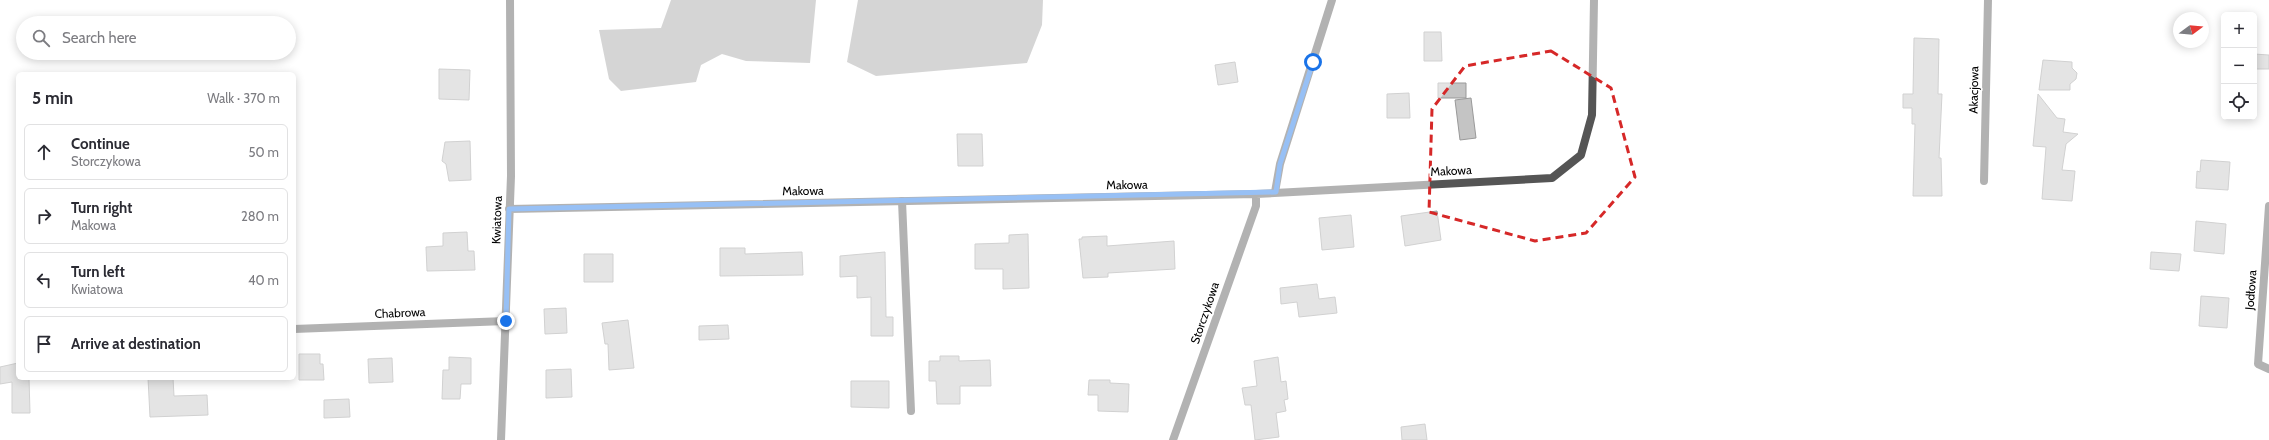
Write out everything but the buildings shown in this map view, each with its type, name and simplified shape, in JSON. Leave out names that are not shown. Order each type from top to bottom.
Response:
[{"type":"street","name":"Kwiatowa","points":[[501,440],[509,209],[510,0]]},
{"type":"street","points":[[1276,192],[1280,164],[1332,0]]},
{"type":"street","name":"Makowa","points":[[509,209],[1256,194],[1552,178],[1582,154],[1592,115],[1594,0]]},
{"type":"street","name":"Akacjowa","points":[[1984,182],[1988,0]]},
{"type":"street","name":"Storczykowa","points":[[1173,440],[1256,206],[1256,194]]},
{"type":"street","points":[[902,201],[910,411]]},
{"type":"street","name":"Jodłowa","points":[[2269,206],[2258,364],[2269,369]]},
{"type":"street","name":"Chabrowa","points":[[296,329],[506,321]]},
{"type":"highlighted area","points":[[1551,51],[1611,88],[1635,177],[1586,233],[1535,241],[1429,212],[1432,109],[1465,66]]},
{"type":"shaded area","points":[[671,0],[816,0],[810,63],[746,61],[722,54],[701,65],[696,82],[621,91],[609,79],[599,30],[661,28]]},
{"type":"shaded area","points":[[858,0],[1043,0],[1042,25],[1027,63],[876,76],[847,62]]},
{"type":"route","points":[[506,321],[509,209],[1256,194],[1276,192],[1280,164],[1313,62]]}]
